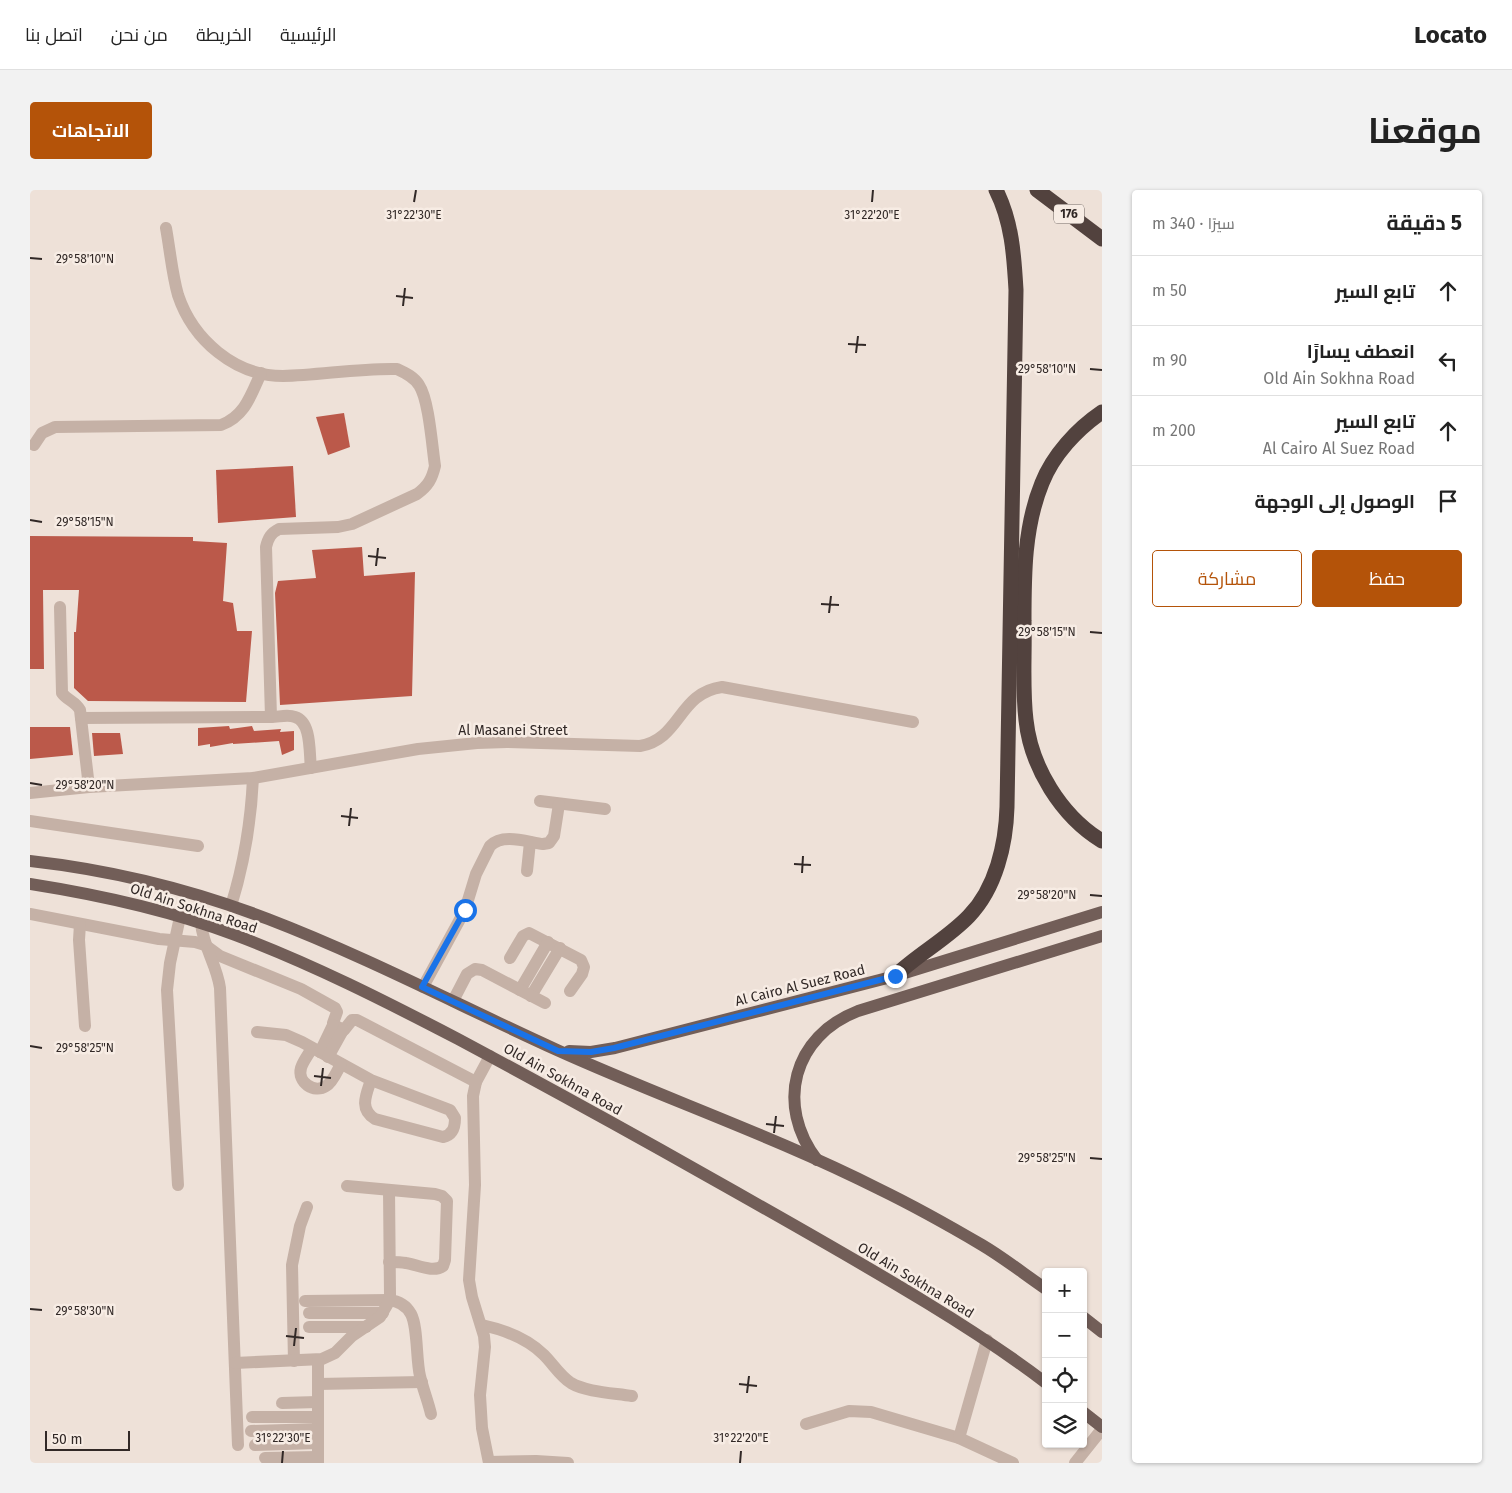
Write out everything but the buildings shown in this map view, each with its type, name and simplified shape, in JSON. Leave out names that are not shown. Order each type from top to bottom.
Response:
[{"type":"highway","points":[[895,976],[952,931],[976,907],[983,897],[998,865],[1007,822],[1016,290],[1012,234],[996,190]]},
{"type":"highway","name":"176","points":[[1037,190],[1102,239]]},
{"type":"highway","points":[[1102,412],[1067,443],[1042,482],[1031,513],[1025,564],[1024,610],[1025,706],[1035,756],[1043,774],[1065,809],[1080,825],[1102,841]]},
{"type":"main road","name":"Old Ain Sokhna Road","points":[[30,861],[93,870],[140,881],[231,906],[301,933],[453,1001],[558,1051],[818,1160],[878,1188],[983,1246],[1042,1286]]},
{"type":"main road","name":"Old Ain Sokhna Road","points":[[30,884],[82,892],[133,903],[201,923],[283,954],[363,990],[656,1146],[865,1265],[987,1340],[1042,1380]]},
{"type":"main road","name":"Al Cairo Al Suez Road","points":[[558,1051],[591,1052],[614,1048],[895,976],[1102,912]]},
{"type":"main road","points":[[818,1160],[799,1129],[795,1111],[794,1092],[804,1057],[826,1029],[841,1018],[858,1011],[1102,936]]},
{"type":"main road","points":[[1087,1320],[1102,1332]]},
{"type":"main road","points":[[1087,1415],[1102,1428]]},
{"type":"street","points":[[166,228],[178,294],[187,318],[202,338],[222,356],[240,366],[261,373],[282,376],[397,369],[409,374],[419,384],[424,395],[435,466],[429,482],[417,494],[366,518],[338,527],[279,529],[267,539],[271,718]]},
{"type":"street","points":[[34,445],[42,433],[55,427],[221,425],[229,422],[242,412],[261,373]]},
{"type":"street","points":[[60,607],[62,693],[76,704],[80,710],[88,787]]},
{"type":"street","name":"Al Masanei Street","points":[[30,793],[88,787],[253,778],[418,749],[477,743],[647,745],[666,734],[681,712],[695,698],[712,688],[722,687],[913,722]]},
{"type":"street","points":[[82,718],[271,718],[294,716],[305,724],[310,768]]},
{"type":"street","points":[[231,906],[246,853],[253,778]]},
{"type":"street","points":[[540,801],[605,810]]},
{"type":"street","points":[[422,987],[465,910],[476,874],[490,846],[494,842],[504,839],[546,844],[554,839],[559,804]]},
{"type":"street","points":[[30,821],[198,846]]},
{"type":"street","points":[[528,871],[530,842]]},
{"type":"street","points":[[30,914],[205,945],[220,956],[277,978],[335,1008],[337,1012],[333,1022],[338,1027],[346,1030],[352,1020],[357,1020],[476,1082]]},
{"type":"street","points":[[178,1185],[167,990],[174,940],[180,917]]},
{"type":"street","points":[[201,923],[205,945],[215,967],[220,988],[238,1445]]},
{"type":"street","points":[[80,924],[79,940],[85,1026]]},
{"type":"street","points":[[510,958],[523,936],[527,933],[532,933],[560,948],[581,960],[584,967],[582,974],[570,992]]},
{"type":"street","points":[[525,993],[548,942]]},
{"type":"street","points":[[525,993],[560,948]]},
{"type":"street","points":[[453,1001],[467,974],[475,969],[482,970],[545,1003]]},
{"type":"street","points":[[338,1027],[320,1052],[301,1067],[300,1073],[305,1084],[315,1089],[326,1086],[331,1082],[341,1064]]},
{"type":"street","points":[[258,1032],[286,1035],[371,1080],[450,1110],[455,1118],[452,1131],[443,1137],[375,1119],[367,1112],[364,1102],[371,1080]]},
{"type":"street","points":[[490,1056],[476,1082],[473,1096],[475,1185],[469,1271],[472,1297],[482,1324],[485,1347],[480,1396],[482,1428],[489,1462],[568,1463]]},
{"type":"street","points":[[347,1186],[439,1194],[445,1198],[448,1205],[444,1266],[436,1269],[417,1267],[406,1263],[389,1262]]},
{"type":"street","points":[[235,1363],[318,1360],[329,1356],[383,1313],[389,1300],[388,1190]]},
{"type":"street","points":[[294,1361],[292,1265],[298,1232],[307,1207]]},
{"type":"street","points":[[383,1313],[307,1307],[389,1300],[402,1303],[413,1319],[422,1382],[427,1395],[430,1414]]},
{"type":"street","points":[[482,1324],[510,1333],[527,1342],[542,1353],[566,1379],[576,1385],[632,1396]]},
{"type":"street","points":[[310,1327],[366,1327]]},
{"type":"street","points":[[959,1438],[987,1340]]},
{"type":"street","points":[[265,1458],[318,1460],[318,1360]]},
{"type":"street","points":[[318,1384],[422,1382]]},
{"type":"street","points":[[282,1404],[318,1402]]},
{"type":"street","points":[[806,1424],[842,1413],[864,1411],[959,1438],[1013,1463]]},
{"type":"street","points":[[252,1417],[318,1423]]},
{"type":"street","points":[[251,1431],[318,1423]]},
{"type":"street","points":[[1075,1463],[1102,1428]]},
{"type":"street","points":[[255,1445],[318,1443]]},
{"type":"route","points":[[465,910],[422,987],[558,1051],[601,1051],[895,976]]}]
